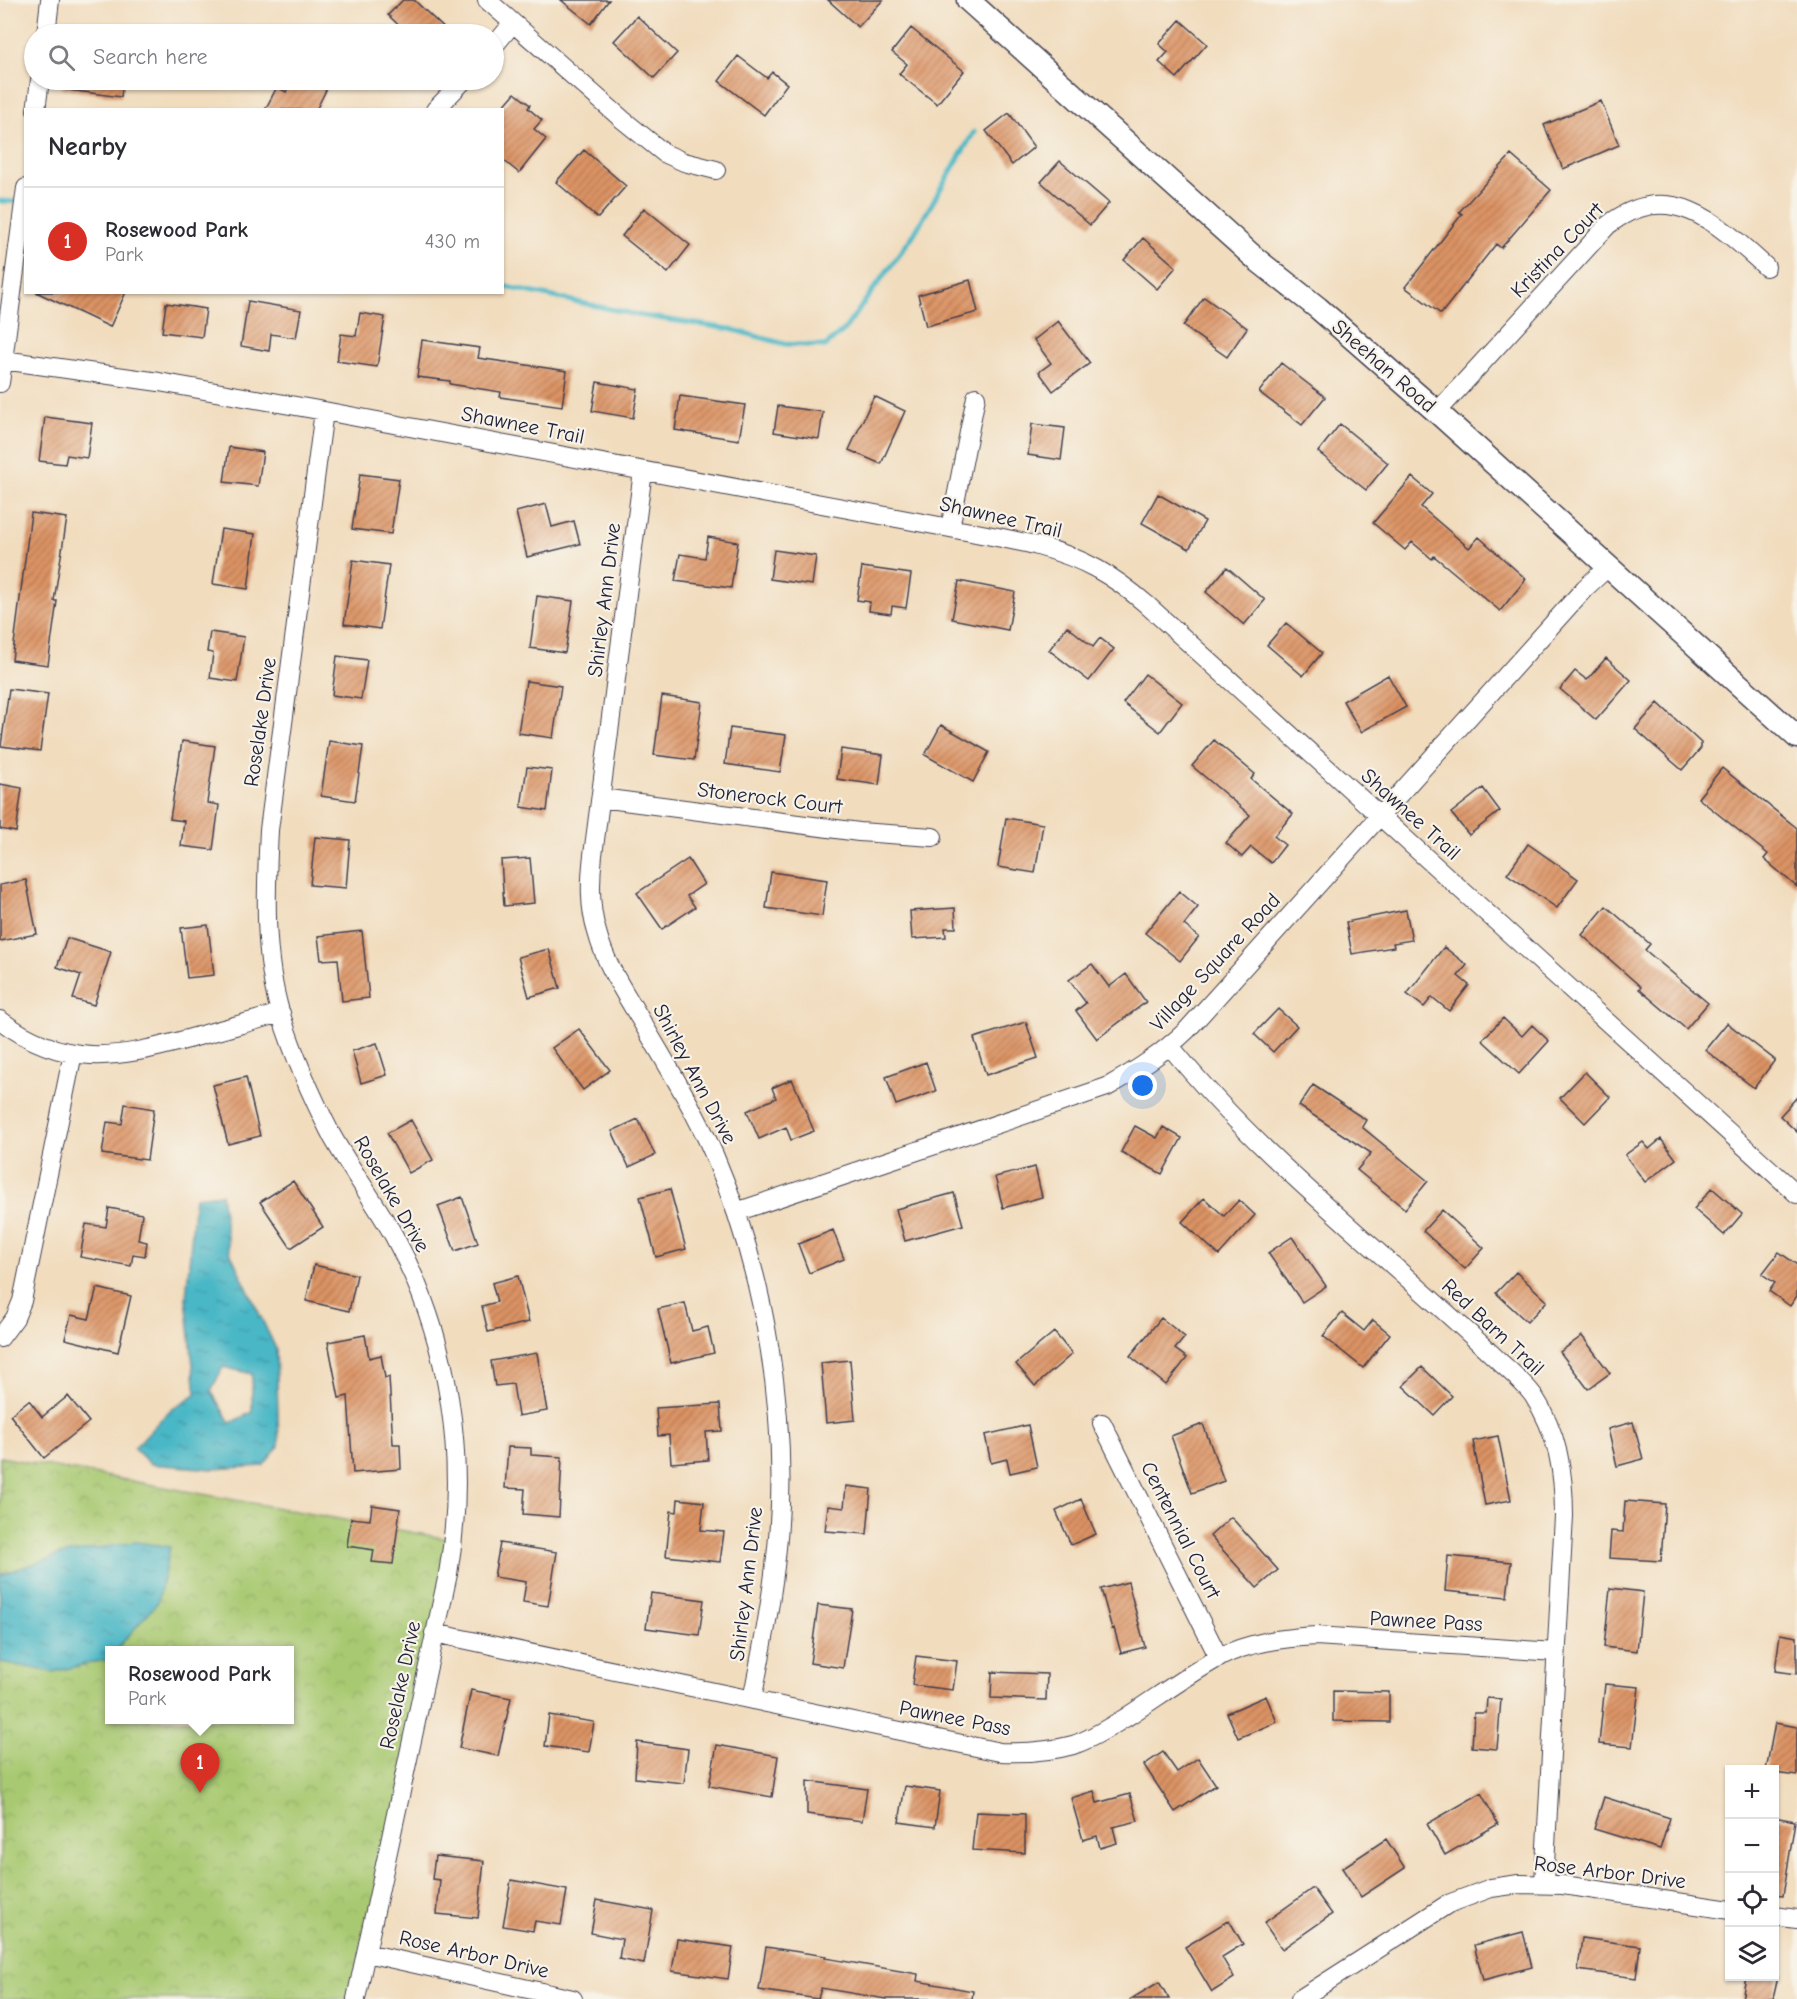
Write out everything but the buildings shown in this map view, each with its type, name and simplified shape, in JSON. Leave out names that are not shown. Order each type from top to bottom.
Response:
[{"type":"street","points":[[47,24],[50,0]]},
{"type":"street","points":[[487,0],[623,120],[664,153],[684,162],[716,170]]},
{"type":"street","name":"Sheehan Road","points":[[968,0],[1256,259],[1318,308],[1437,412],[1797,737]]},
{"type":"street","points":[[504,34],[513,23]]},
{"type":"street","points":[[36,108],[39,90]]},
{"type":"street","points":[[437,108],[454,90]]},
{"type":"street","points":[[0,383],[24,197]]},
{"type":"street","name":"Kristina Court","points":[[1437,412],[1608,225],[1636,207],[1649,204],[1668,205],[1694,211],[1737,240],[1766,267]]},
{"type":"street","name":"Shawnee Trail","points":[[3,360],[159,382],[324,411],[951,528],[1050,549],[1097,569],[1123,585],[1146,604],[1797,1194]]},
{"type":"street","points":[[951,528],[976,397]]},
{"type":"street","name":"Roselake Drive","points":[[324,411],[269,830],[266,888],[268,932],[281,1013],[309,1089],[333,1137],[394,1236],[428,1314],[442,1360],[455,1441],[454,1540],[356,1999]]},
{"type":"street","name":"Shirley Ann Drive","points":[[643,471],[590,881],[592,907],[597,932],[609,964],[684,1093],[715,1157],[736,1212],[763,1315],[774,1376],[779,1435],[780,1498],[777,1547],[766,1631],[752,1700]]},
{"type":"street","name":"Village Square Road","points":[[736,1212],[1107,1087],[1140,1069],[1187,1030],[1585,588],[1609,566]]},
{"type":"street","name":"Stonerock Court","points":[[601,798],[859,832],[933,837]]},
{"type":"street","points":[[0,1020],[22,1035],[43,1045],[73,1053],[100,1056],[133,1053],[281,1013]]},
{"type":"street","name":"Red Barn Trail","points":[[1170,1046],[1185,1066],[1261,1143],[1479,1342],[1532,1395],[1546,1417],[1561,1459],[1564,1516],[1544,1884]]},
{"type":"street","points":[[0,1338],[15,1318],[22,1301],[73,1053]]},
{"type":"street","name":"Centennial Court","points":[[1102,1423],[1220,1658]]},
{"type":"street","name":"Pawnee Pass","points":[[434,1633],[1000,1752],[1025,1753],[1058,1749],[1097,1735],[1220,1658],[1251,1645],[1290,1637],[1316,1636],[1556,1652]]},
{"type":"street","name":"Rose Arbor Drive","points":[[1304,1998],[1448,1904],[1491,1888],[1519,1884],[1544,1884],[1725,1909]]},
{"type":"street","points":[[1779,1917],[1797,1919]]},
{"type":"street","name":"Rose Arbor Drive","points":[[366,1953],[573,1999]]},
{"type":"green space","points":[[0,1457],[454,1540],[356,1999],[0,1999]]},
{"type":"water","points":[[221,1194],[229,1250],[276,1349],[279,1446],[263,1466],[213,1469],[150,1464],[134,1448],[169,1411],[196,1394],[186,1298],[195,1197]],"holes":[[[223,1367],[252,1374],[252,1412],[230,1423],[211,1391]]]},
{"type":"water","points":[[135,1542],[170,1547],[158,1602],[120,1646],[105,1646],[105,1660],[53,1672],[0,1662],[0,1575],[59,1555]]},
{"type":"waterway","points":[[504,286],[643,316],[730,329],[785,344],[825,346],[844,330],[914,234],[974,132]]},
{"type":"waterway","points":[[0,201],[22,202]]},
{"type":"place","name":"Rosewood Park","points":[[200,1793]]}]
